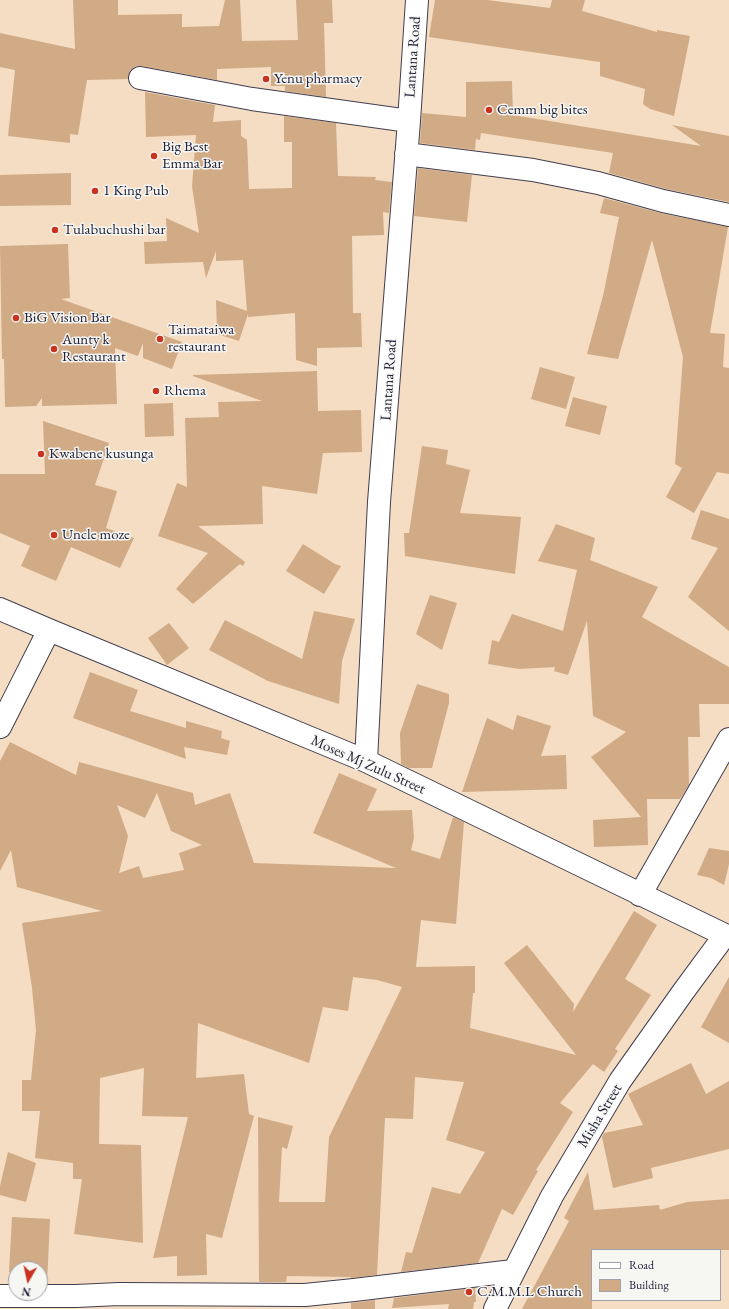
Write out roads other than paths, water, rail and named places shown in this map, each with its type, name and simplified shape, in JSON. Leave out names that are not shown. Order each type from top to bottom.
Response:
[{"type":"street","name":"Lantana Road","points":[[366,761],[379,502],[417,0]]},
{"type":"street","points":[[140,78],[252,99],[409,121]]},
{"type":"street","points":[[406,154],[532,170],[598,183],[663,201],[729,215]]},
{"type":"street","name":"Moses Mj Zulu Street","points":[[0,609],[366,761],[727,936]]},
{"type":"street","points":[[0,727],[49,630]]},
{"type":"street","points":[[640,895],[729,739]]},
{"type":"street","name":"Misha Street","points":[[494,1309],[552,1196],[620,1081],[683,992],[727,936]]},
{"type":"street","points":[[0,1296],[76,1296],[119,1294],[305,1295],[513,1271]]},
{"type":"place","name":"Yenu pharmacy","points":[[266,79]]},
{"type":"place","name":"Cemm big bites","points":[[489,110]]},
{"type":"place","name":"Big Best Emma Bar","points":[[154,156]]},
{"type":"place","name":"1 King Pub","points":[[95,191]]},
{"type":"place","name":"Tulabuchushi bar","points":[[55,230]]},
{"type":"place","name":"BiG Vision Bar","points":[[16,318]]},
{"type":"place","name":"Taimataiwa restaurant","points":[[160,339]]},
{"type":"place","name":"Aunty k Restaurant","points":[[54,349]]},
{"type":"place","name":"Rhema","points":[[156,391]]},
{"type":"place","name":"Kwabene kusunga","points":[[41,454]]},
{"type":"place","name":"Uncle moze","points":[[54,535]]},
{"type":"place","name":"C.M.M.L Church","points":[[469,1292]]}]
